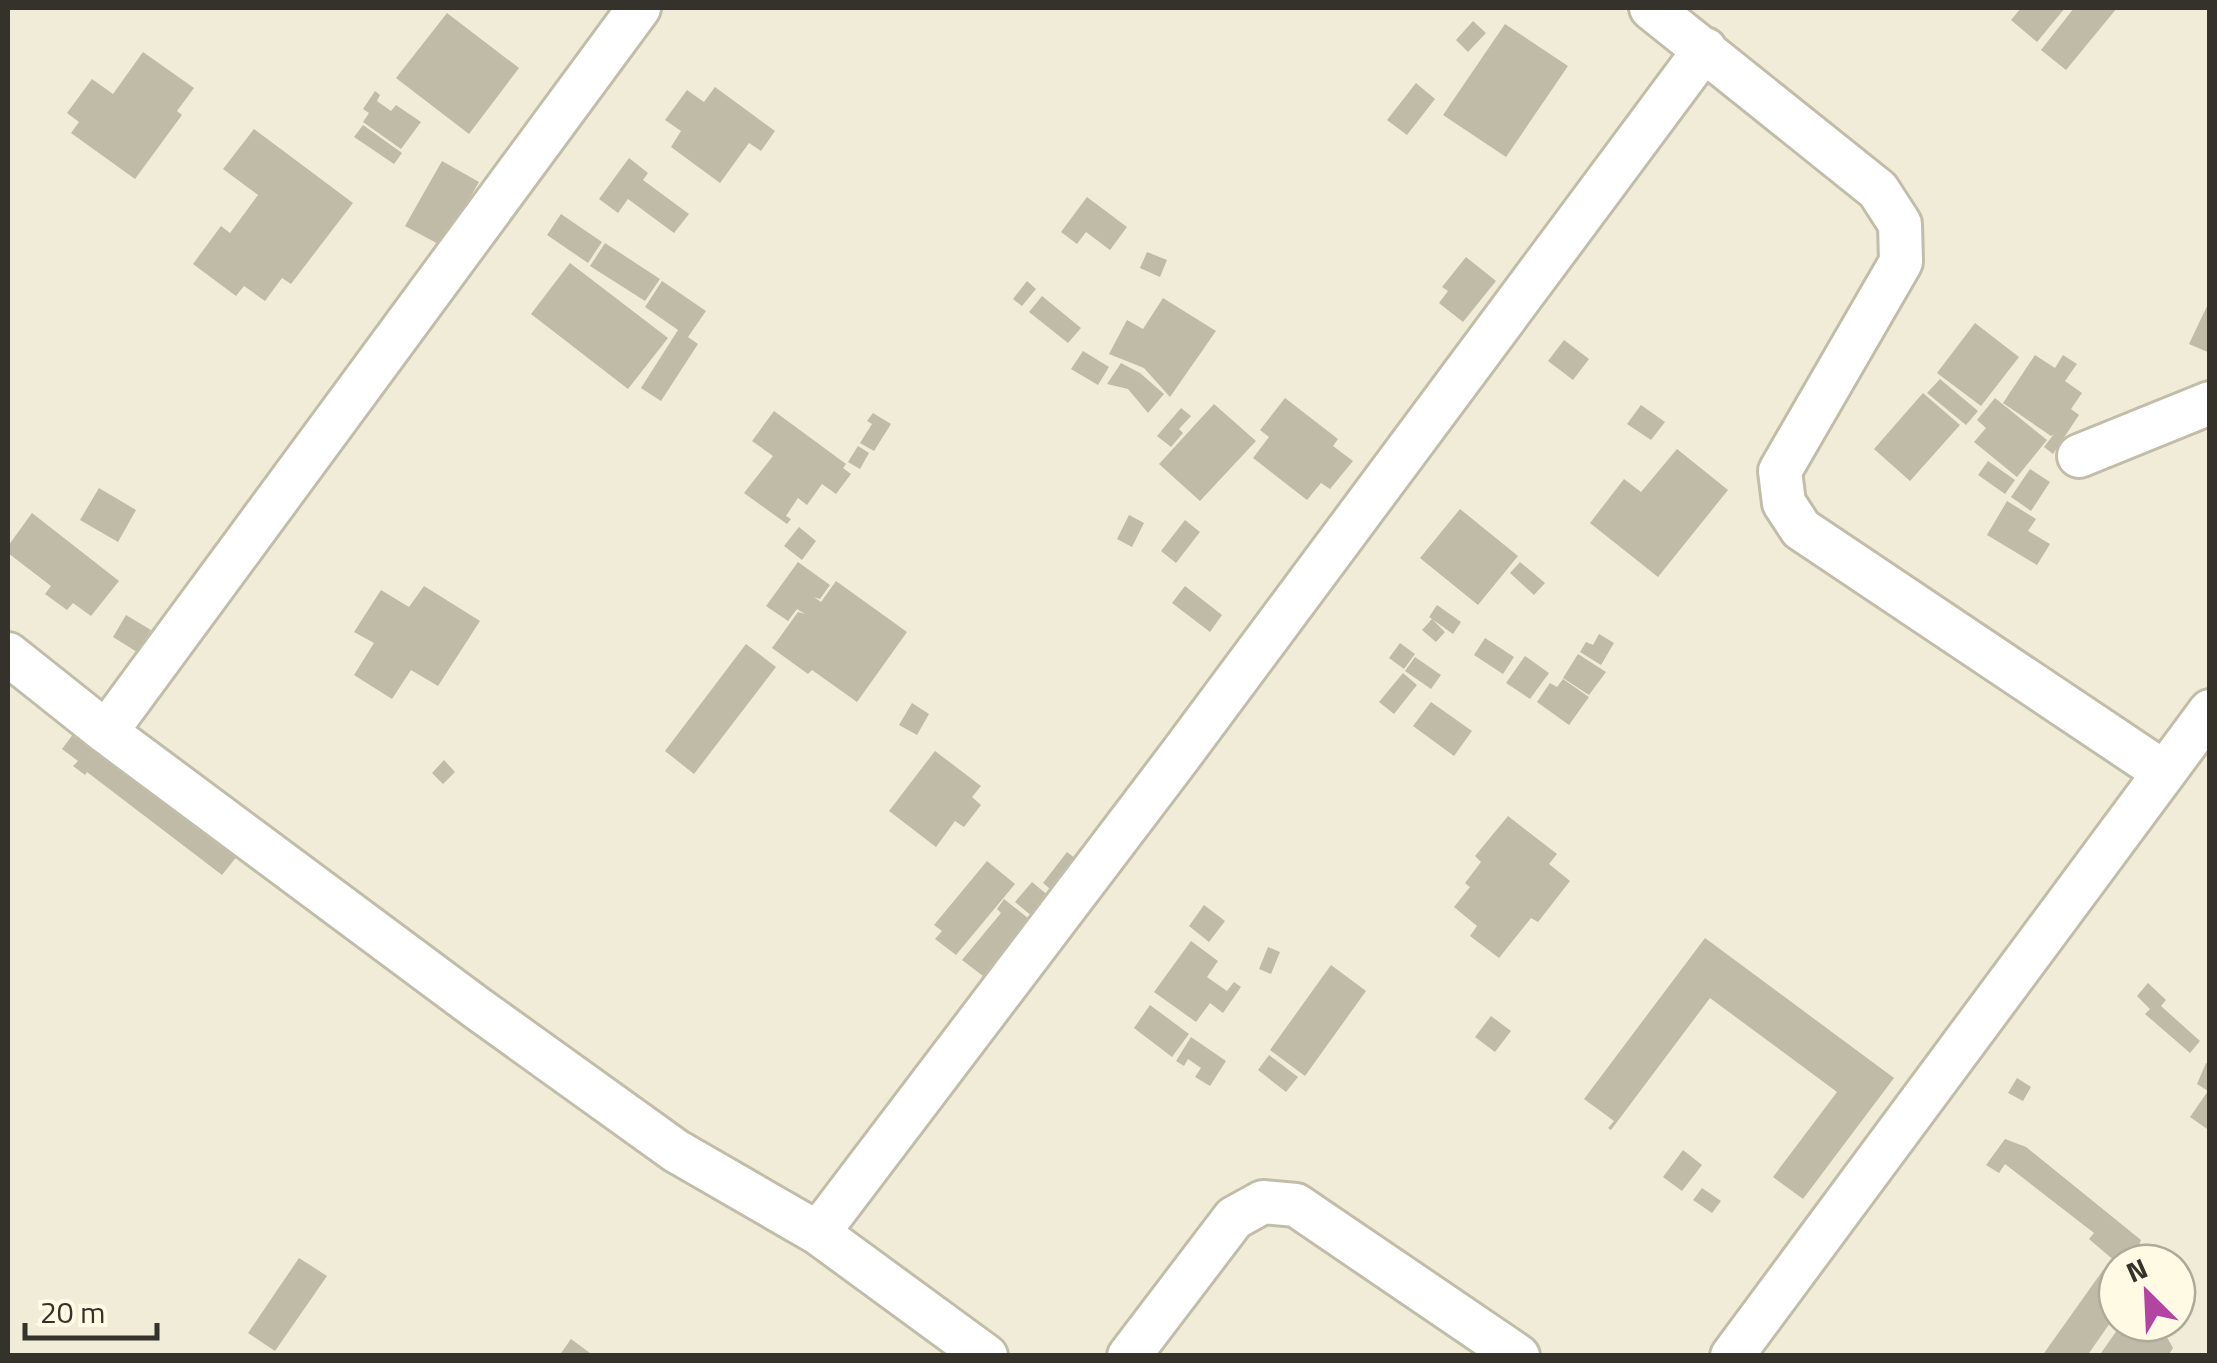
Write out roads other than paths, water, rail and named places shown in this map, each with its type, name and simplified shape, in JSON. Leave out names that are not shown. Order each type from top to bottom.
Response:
[{"type":"street","points":[[106,732],[639,8]]},
{"type":"street","points":[[1651,8],[1878,190],[1900,224],[1902,262],[1780,471],[1784,503],[1802,529],[2162,771]]},
{"type":"street","points":[[818,1233],[1705,50]]},
{"type":"street","points":[[2079,456],[2210,403]]},
{"type":"street","points":[[8,654],[106,732],[477,1008],[661,1140],[818,1233],[986,1356]]},
{"type":"street","points":[[1732,1356],[2210,711]]},
{"type":"street","points":[[1129,1356],[1234,1218],[1263,1202],[1296,1204],[1518,1356]]}]
